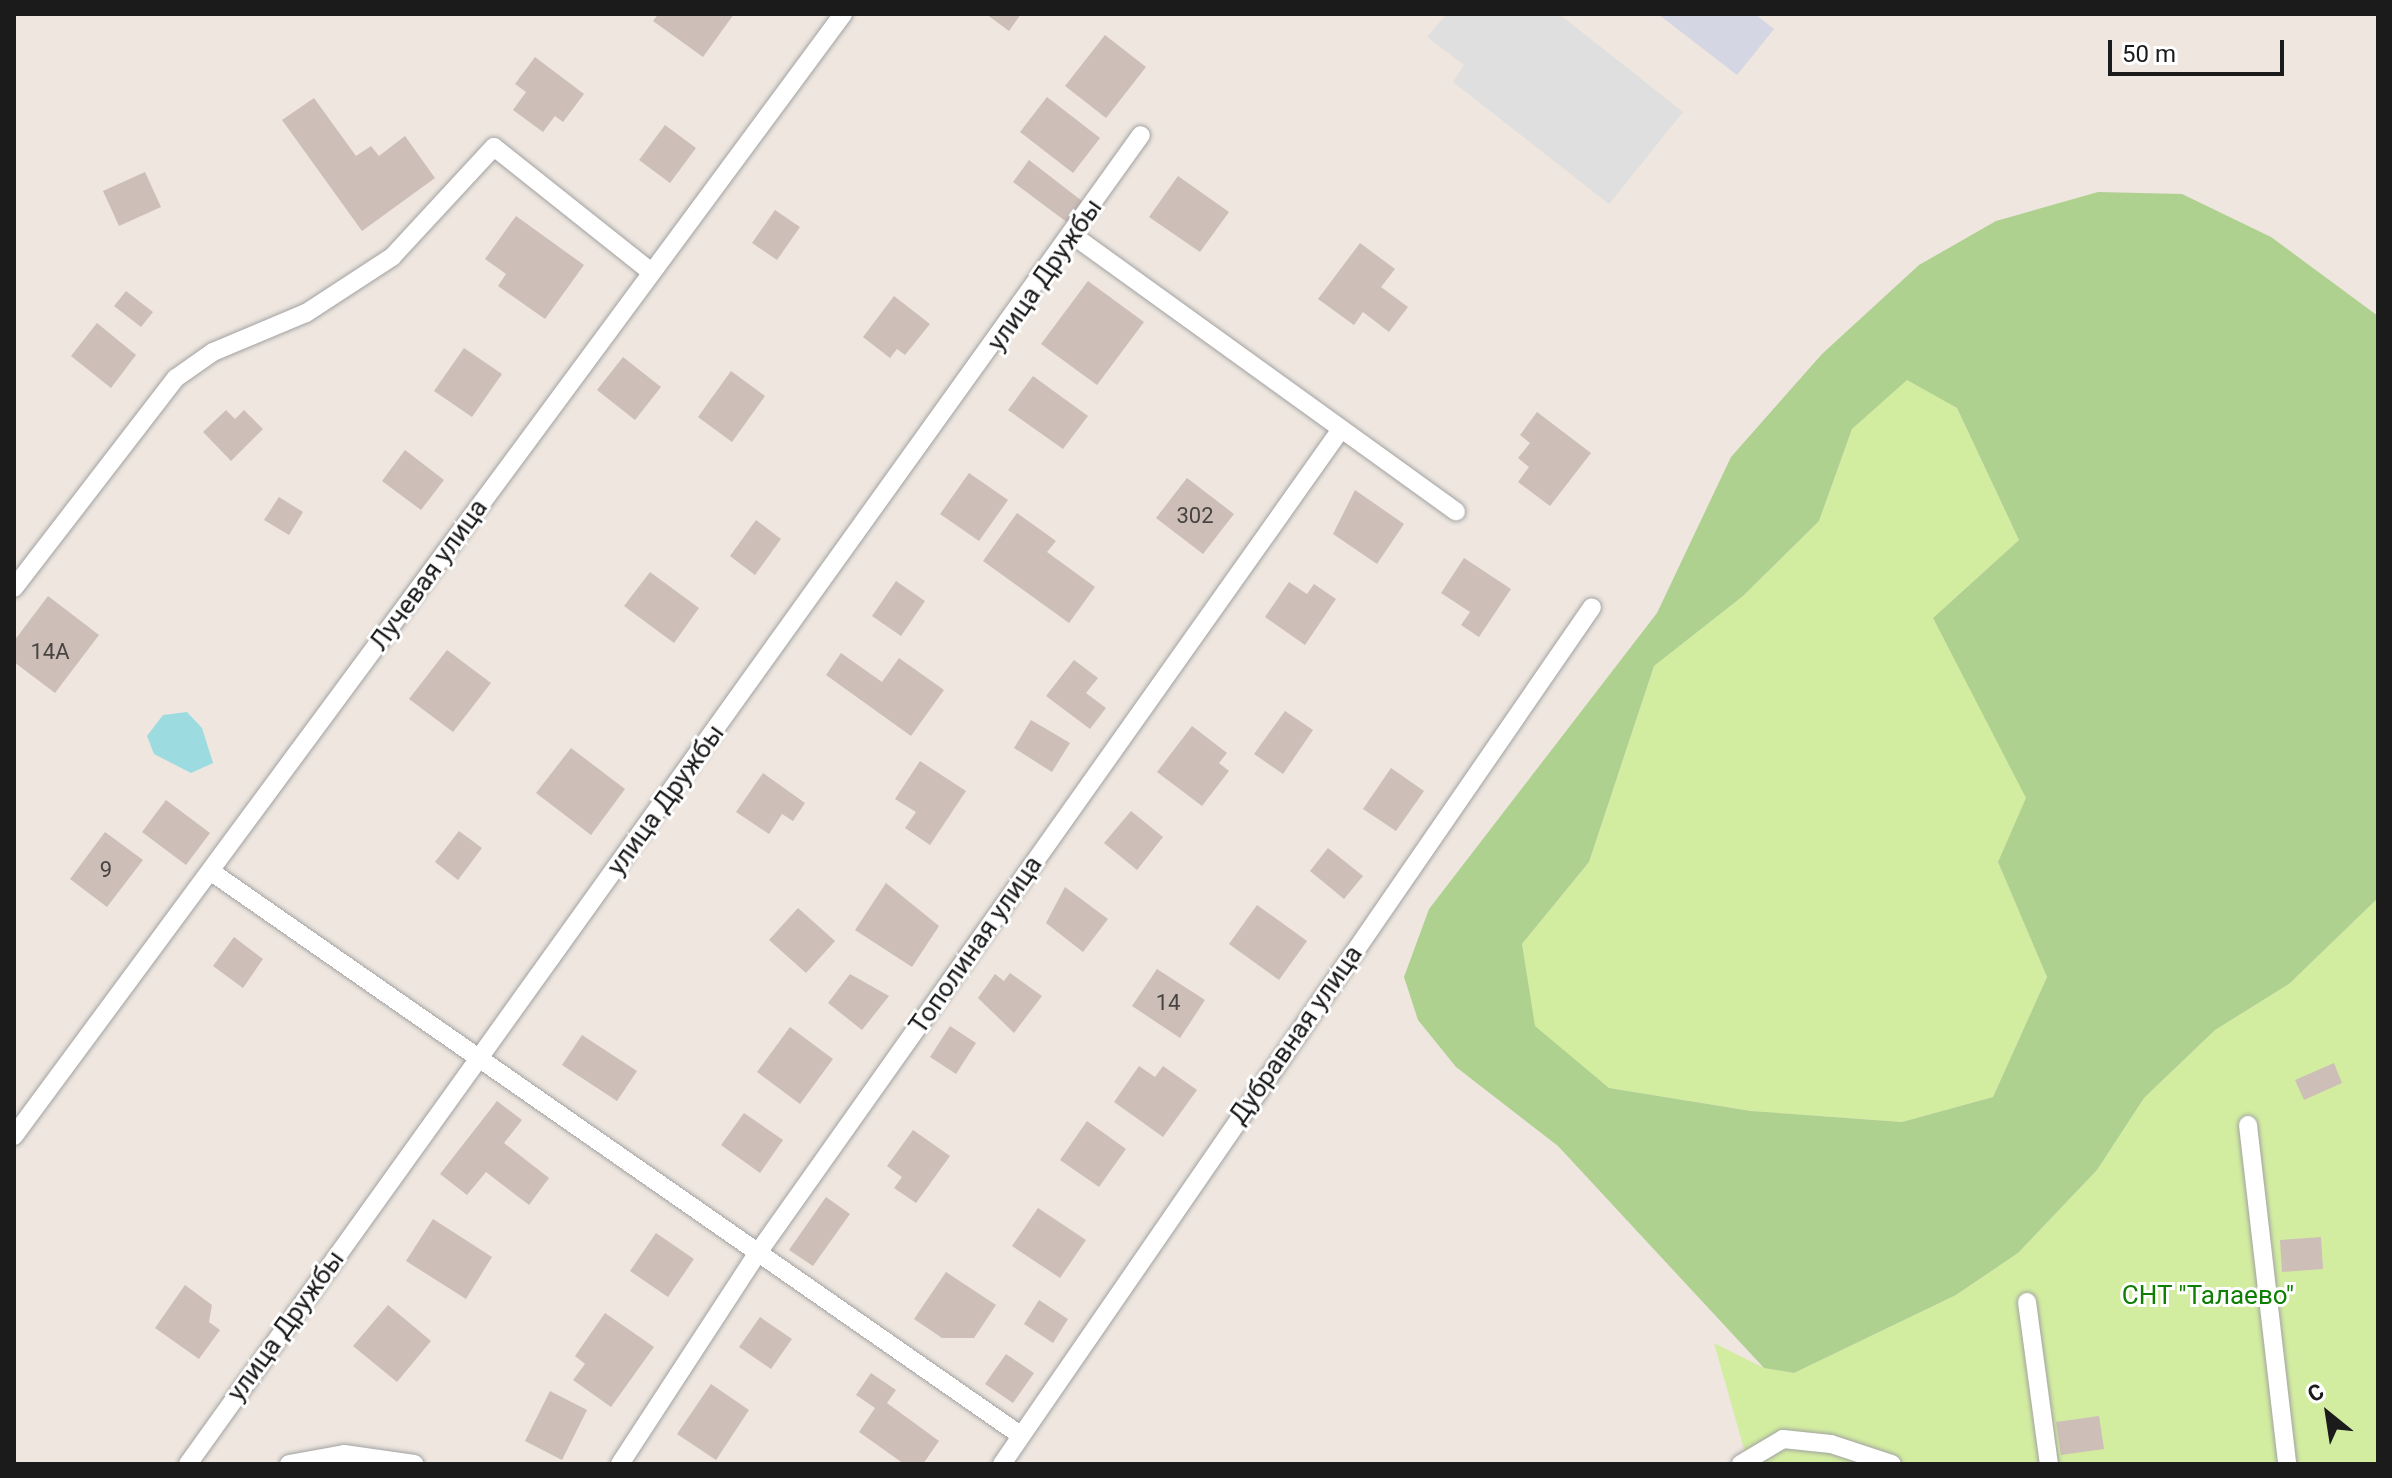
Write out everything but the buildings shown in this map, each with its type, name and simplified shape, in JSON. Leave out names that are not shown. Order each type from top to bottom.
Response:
[{"type":"street","name":"Лучевая улица","points":[[14,1136],[213,873],[650,271],[843,14]]},
{"type":"street","name":"улица Дружбы","points":[[188,1464],[1074,236],[1141,135]]},
{"type":"street","points":[[14,588],[176,378],[213,352],[306,313],[392,257],[494,147],[650,271]]},
{"type":"street","points":[[1074,236],[1339,432],[1456,512]]},
{"type":"street","name":"Тополиная улица","points":[[620,1464],[757,1254],[1339,432]]},
{"type":"street","name":"Дубравная улица","points":[[1002,1464],[1592,607]]},
{"type":"street","points":[[213,873],[476,1062],[1020,1435]]},
{"type":"street","points":[[2248,1125],[2287,1464]]},
{"type":"street","points":[[2027,1302],[2049,1464]]},
{"type":"street","points":[[1743,1460],[1783,1439],[1831,1444],[1892,1464]]},
{"type":"street","points":[[289,1464],[344,1454],[414,1464]]},
{"type":"green space","points":[[2098,192],[2182,194],[2271,237],[2378,316],[2378,898],[2289,984],[2215,1030],[2144,1098],[2097,1170],[2018,1253],[1956,1295],[1794,1373],[1764,1368],[1558,1146],[1456,1067],[1418,1020],[1404,977],[1429,909],[1657,613],[1731,457],[1822,354],[1919,265],[1996,221]],"holes":[[[1907,380],[1957,408],[2019,540],[1933,618],[2026,798],[1998,862],[2047,977],[1993,1097],[1902,1122],[1751,1111],[1609,1088],[1535,1026],[1522,944],[1589,862],[1654,666],[1743,596],[1819,521],[1852,429]]]},
{"type":"green space","points":[[1907,379],[1957,408],[2019,540],[1933,618],[2027,798],[1998,862],[2047,977],[1993,1097],[1902,1122],[1752,1111],[1609,1088],[1534,1026],[1522,944],[1589,862],[1654,666],[1743,596],[1819,521],[1852,429]]},
{"type":"green space","name":"СНТ \"Талаево\"","points":[[2378,898],[2378,1464],[1741,1464],[1746,1456],[1714,1343],[1764,1368],[1794,1373],[1956,1295],[2018,1253],[2097,1170],[2144,1098],[2215,1030],[2289,984]]},
{"type":"shaded area","points":[[1447,14],[1559,14],[1683,112],[1609,204],[1453,82],[1464,65],[1427,37]]},
{"type":"shaded area","points":[[1658,14],[1755,14],[1774,29],[1737,75]]},
{"type":"water","points":[[187,712],[202,728],[213,763],[191,773],[154,754],[147,736],[163,715]]}]
